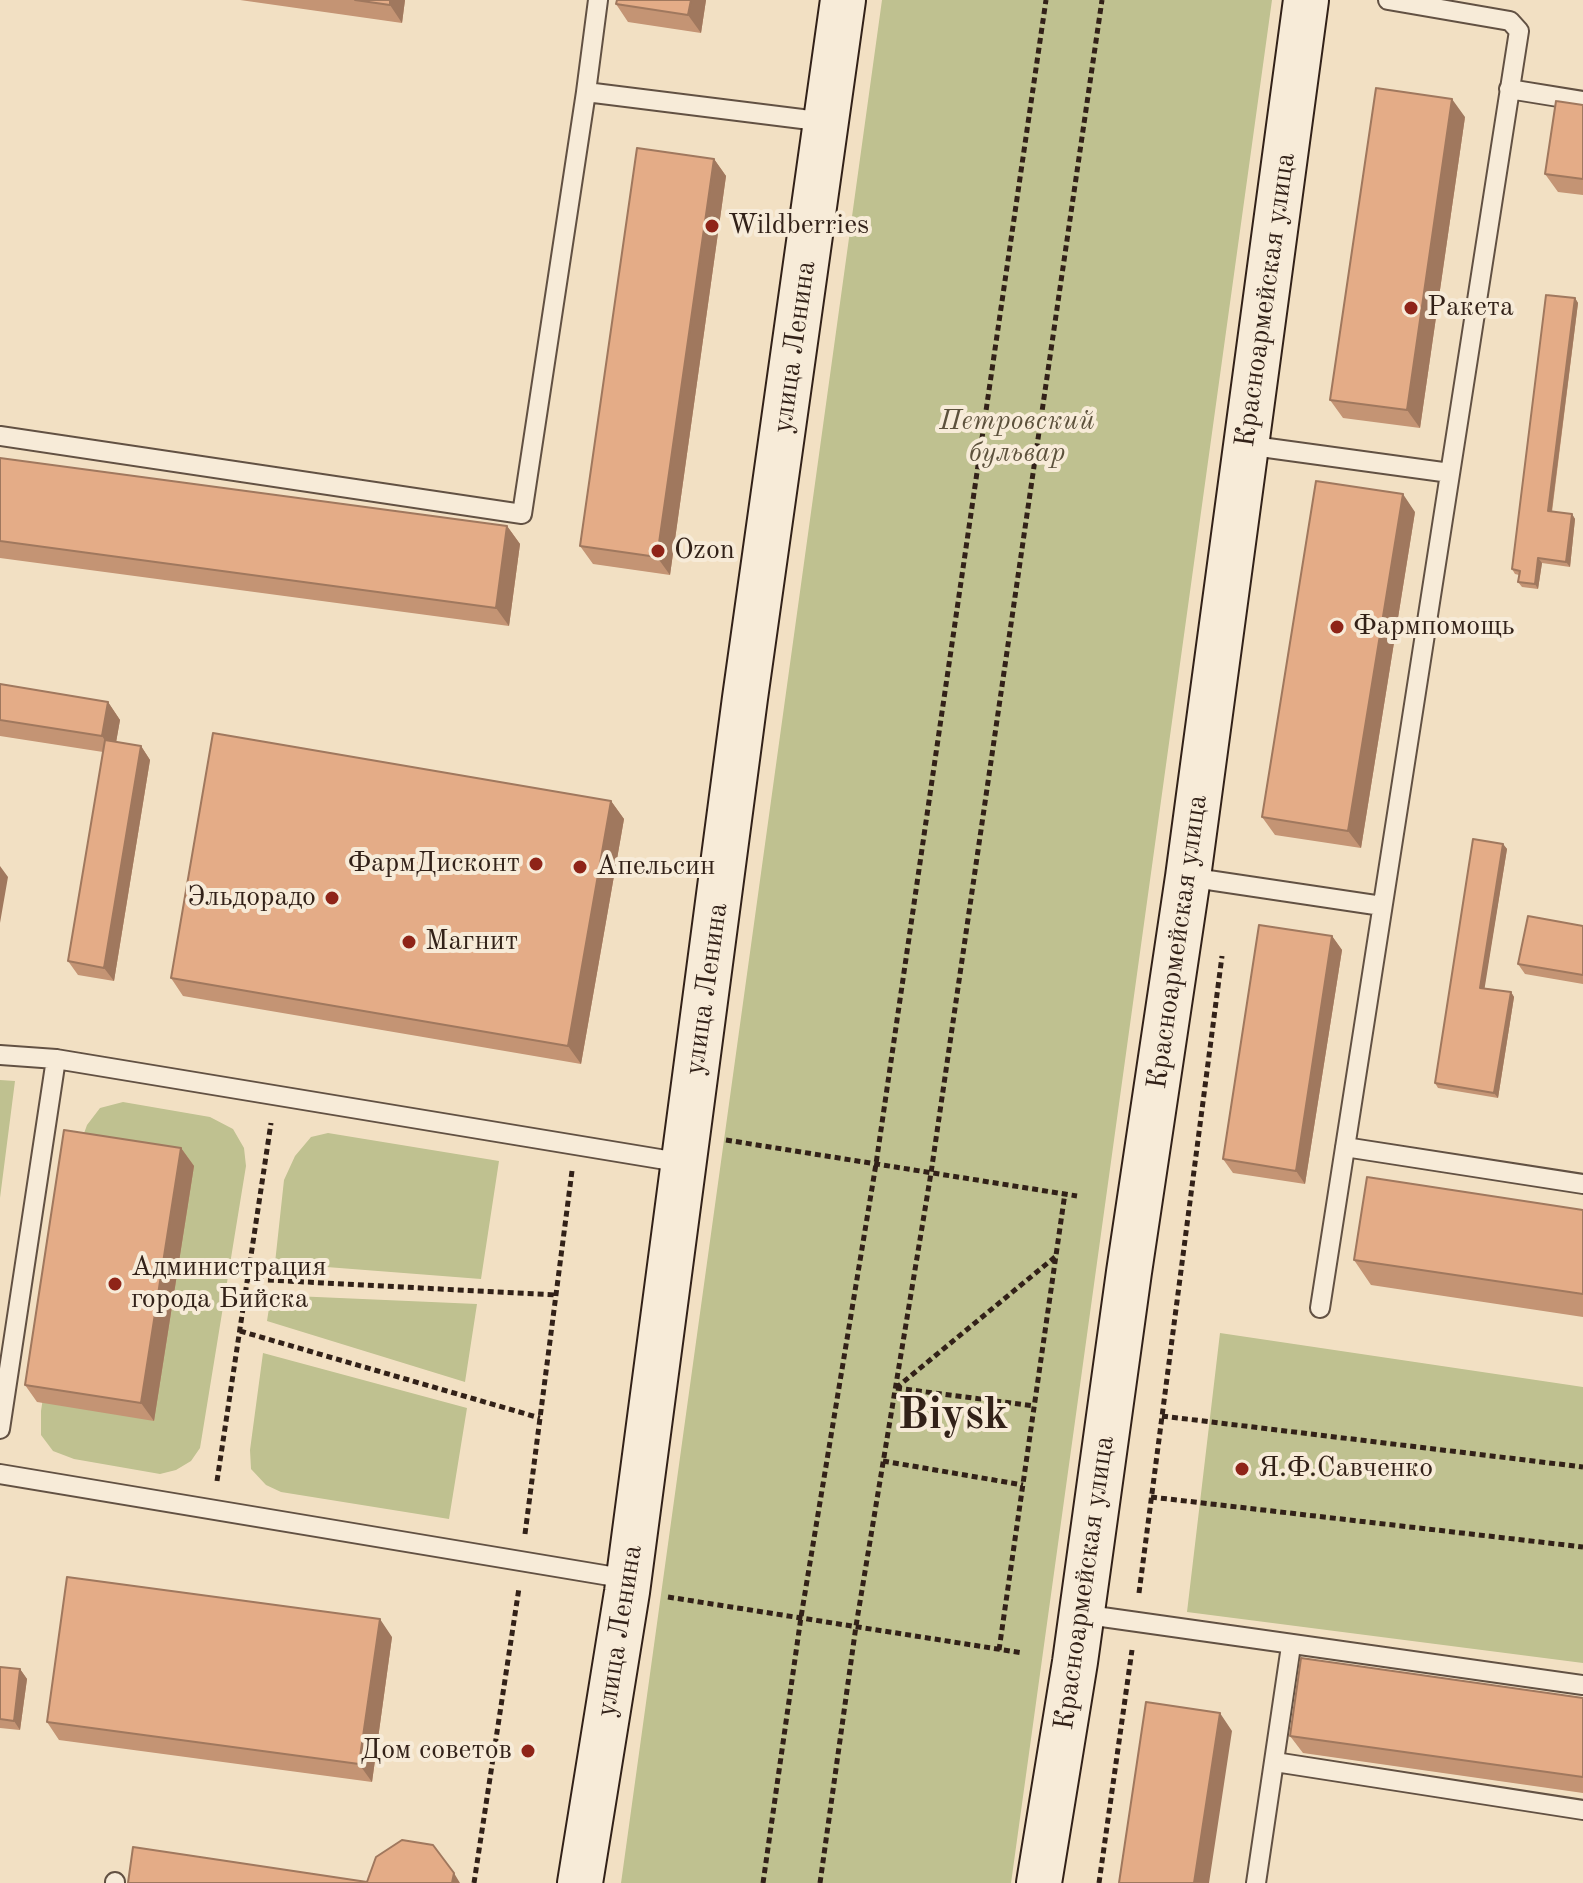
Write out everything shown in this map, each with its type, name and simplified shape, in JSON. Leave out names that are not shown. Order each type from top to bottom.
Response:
[{"type":"main road","name":"улица Ленина","points":[[580,1883],[628,1579],[843,0]]},
{"type":"main road","name":"Красноармейская улица","points":[[1039,1883],[1188,877],[1306,0]]},
{"type":"lane","points":[[0,436],[522,514],[598,0]]},
{"type":"lane","points":[[1320,1308],[1519,31],[1514,23],[1388,0]]},
{"type":"lane","points":[[1509,89],[1583,101]]},
{"type":"lane","points":[[586,92],[826,122]]},
{"type":"lane","points":[[1246,445],[1450,473]]},
{"type":"lane","points":[[1188,877],[1382,906]]},
{"type":"lane","points":[[0,1055],[56,1059],[684,1163]]},
{"type":"lane","points":[[0,1429],[56,1059]]},
{"type":"lane","points":[[1345,1147],[1583,1184]]},
{"type":"lane","points":[[0,1474],[628,1579]]},
{"type":"lane","points":[[1081,1614],[1583,1685]]},
{"type":"lane","points":[[1256,1883],[1291,1646]]},
{"type":"lane","points":[[1275,1762],[1583,1810]]},
{"type":"path","points":[[763,1883],[801,1617],[876,1164],[1046,0]]},
{"type":"path","points":[[820,1883],[856,1626],[931,1173],[1102,0]]},
{"type":"path","points":[[213,1510],[275,1097]]},
{"type":"path","points":[[474,1883],[522,1562],[575,1146]]},
{"type":"path","points":[[763,1146],[1077,1196]]},
{"type":"path","points":[[999,1650],[1065,1193]]},
{"type":"path","points":[[1099,1883],[1188,1209]]},
{"type":"path","points":[[895,1388],[1056,1256]]},
{"type":"path","points":[[248,1279],[556,1295]]},
{"type":"path","points":[[240,1331],[540,1418]]},
{"type":"path","points":[[895,1388],[1034,1406]]},
{"type":"path","points":[[1162,1416],[1583,1467]]},
{"type":"path","points":[[883,1461],[1023,1485]]},
{"type":"path","points":[[1151,1497],[1583,1547]]},
{"type":"path","points":[[690,1600],[1023,1653]]},
{"type":"green space","name":"Петровский бульвар","points":[[882,0],[1272,0],[1011,1883],[621,1883]]},
{"type":"green space","points":[[0,1080],[15,1081],[0,1198]]},
{"type":"green space","points":[[123,1102],[210,1117],[233,1129],[244,1148],[246,1166],[200,1448],[191,1461],[176,1470],[160,1474],[74,1459],[53,1451],[41,1435],[41,1411],[82,1139],[87,1125],[100,1108]]},
{"type":"green space","points":[[328,1133],[499,1161],[481,1279],[275,1263],[284,1180],[295,1156],[311,1137]]},
{"type":"green space","points":[[271,1295],[477,1304],[465,1382],[267,1321]]},
{"type":"green space","points":[[1220,1333],[1583,1387],[1583,1663],[1187,1612]]},
{"type":"green space","points":[[263,1353],[467,1408],[449,1519],[281,1492],[266,1485],[251,1469],[250,1450]]},
{"type":"building","points":[[355,0],[390,0],[390,5]]},
{"type":"building","points":[[617,0],[691,0],[688,15],[616,4]]},
{"type":"building","points":[[1376,88],[1452,99],[1407,410],[1330,400]]},
{"type":"building","points":[[1556,101],[1583,105],[1583,179],[1545,174]]},
{"type":"building","points":[[637,148],[714,159],[657,557],[580,546]]},
{"type":"building","points":[[1546,295],[1575,298],[1548,511],[1572,514],[1566,562],[1538,558],[1535,584],[1518,582],[1520,571],[1512,569]]},
{"type":"building","points":[[0,458],[507,526],[496,608],[0,541]]},
{"type":"building","points":[[1316,481],[1403,494],[1348,831],[1262,817]]},
{"type":"building","points":[[0,684],[108,702],[102,736],[0,720]]},
{"type":"building","points":[[213,733],[611,801],[568,1046],[171,978]]},
{"type":"building","points":[[105,740],[141,746],[104,968],[68,961]]},
{"type":"building","points":[[1473,839],[1503,844],[1480,988],[1511,992],[1494,1093],[1435,1083]]},
{"type":"building","points":[[1528,916],[1583,926],[1583,975],[1518,964]]},
{"type":"building","points":[[1259,925],[1332,936],[1296,1171],[1223,1159]]},
{"type":"building","name":"Администрация города Бийска","points":[[64,1130],[181,1148],[141,1403],[25,1385]]},
{"type":"building","points":[[1367,1177],[1583,1210],[1583,1294],[1354,1260]]},
{"type":"building","points":[[67,1577],[380,1619],[359,1764],[47,1722]]},
{"type":"building","points":[[1301,1658],[1583,1698],[1583,1777],[1290,1736]]},
{"type":"building","points":[[0,1667],[20,1669],[14,1721],[0,1719]]},
{"type":"building","points":[[1146,1702],[1220,1713],[1194,1883],[1119,1883]]},
{"type":"building","points":[[402,1840],[433,1845],[454,1873],[452,1883],[128,1883],[133,1847],[367,1882],[376,1857]]},
{"type":"place","name":"Wildberries","points":[[712,226]]},
{"type":"place","name":"Ракета","points":[[1411,308]]},
{"type":"place","name":"Ozon","points":[[658,551]]},
{"type":"place","name":"Фармпомощь","points":[[1337,627]]},
{"type":"place","name":"ФармДисконт","points":[[536,864]]},
{"type":"place","name":"Апельсин","points":[[580,867]]},
{"type":"place","name":"Эльдорадо","points":[[332,898]]},
{"type":"place","name":"Магнит","points":[[409,942]]},
{"type":"place","name":"Администрация города Бийска","points":[[115,1284]]},
{"type":"place","name":"Я.Ф.Савченко","points":[[1242,1469]]},
{"type":"place","name":"Дом советов","points":[[528,1751]]},
{"type":"district","name":"Biysk","points":[[953,1416]]}]
